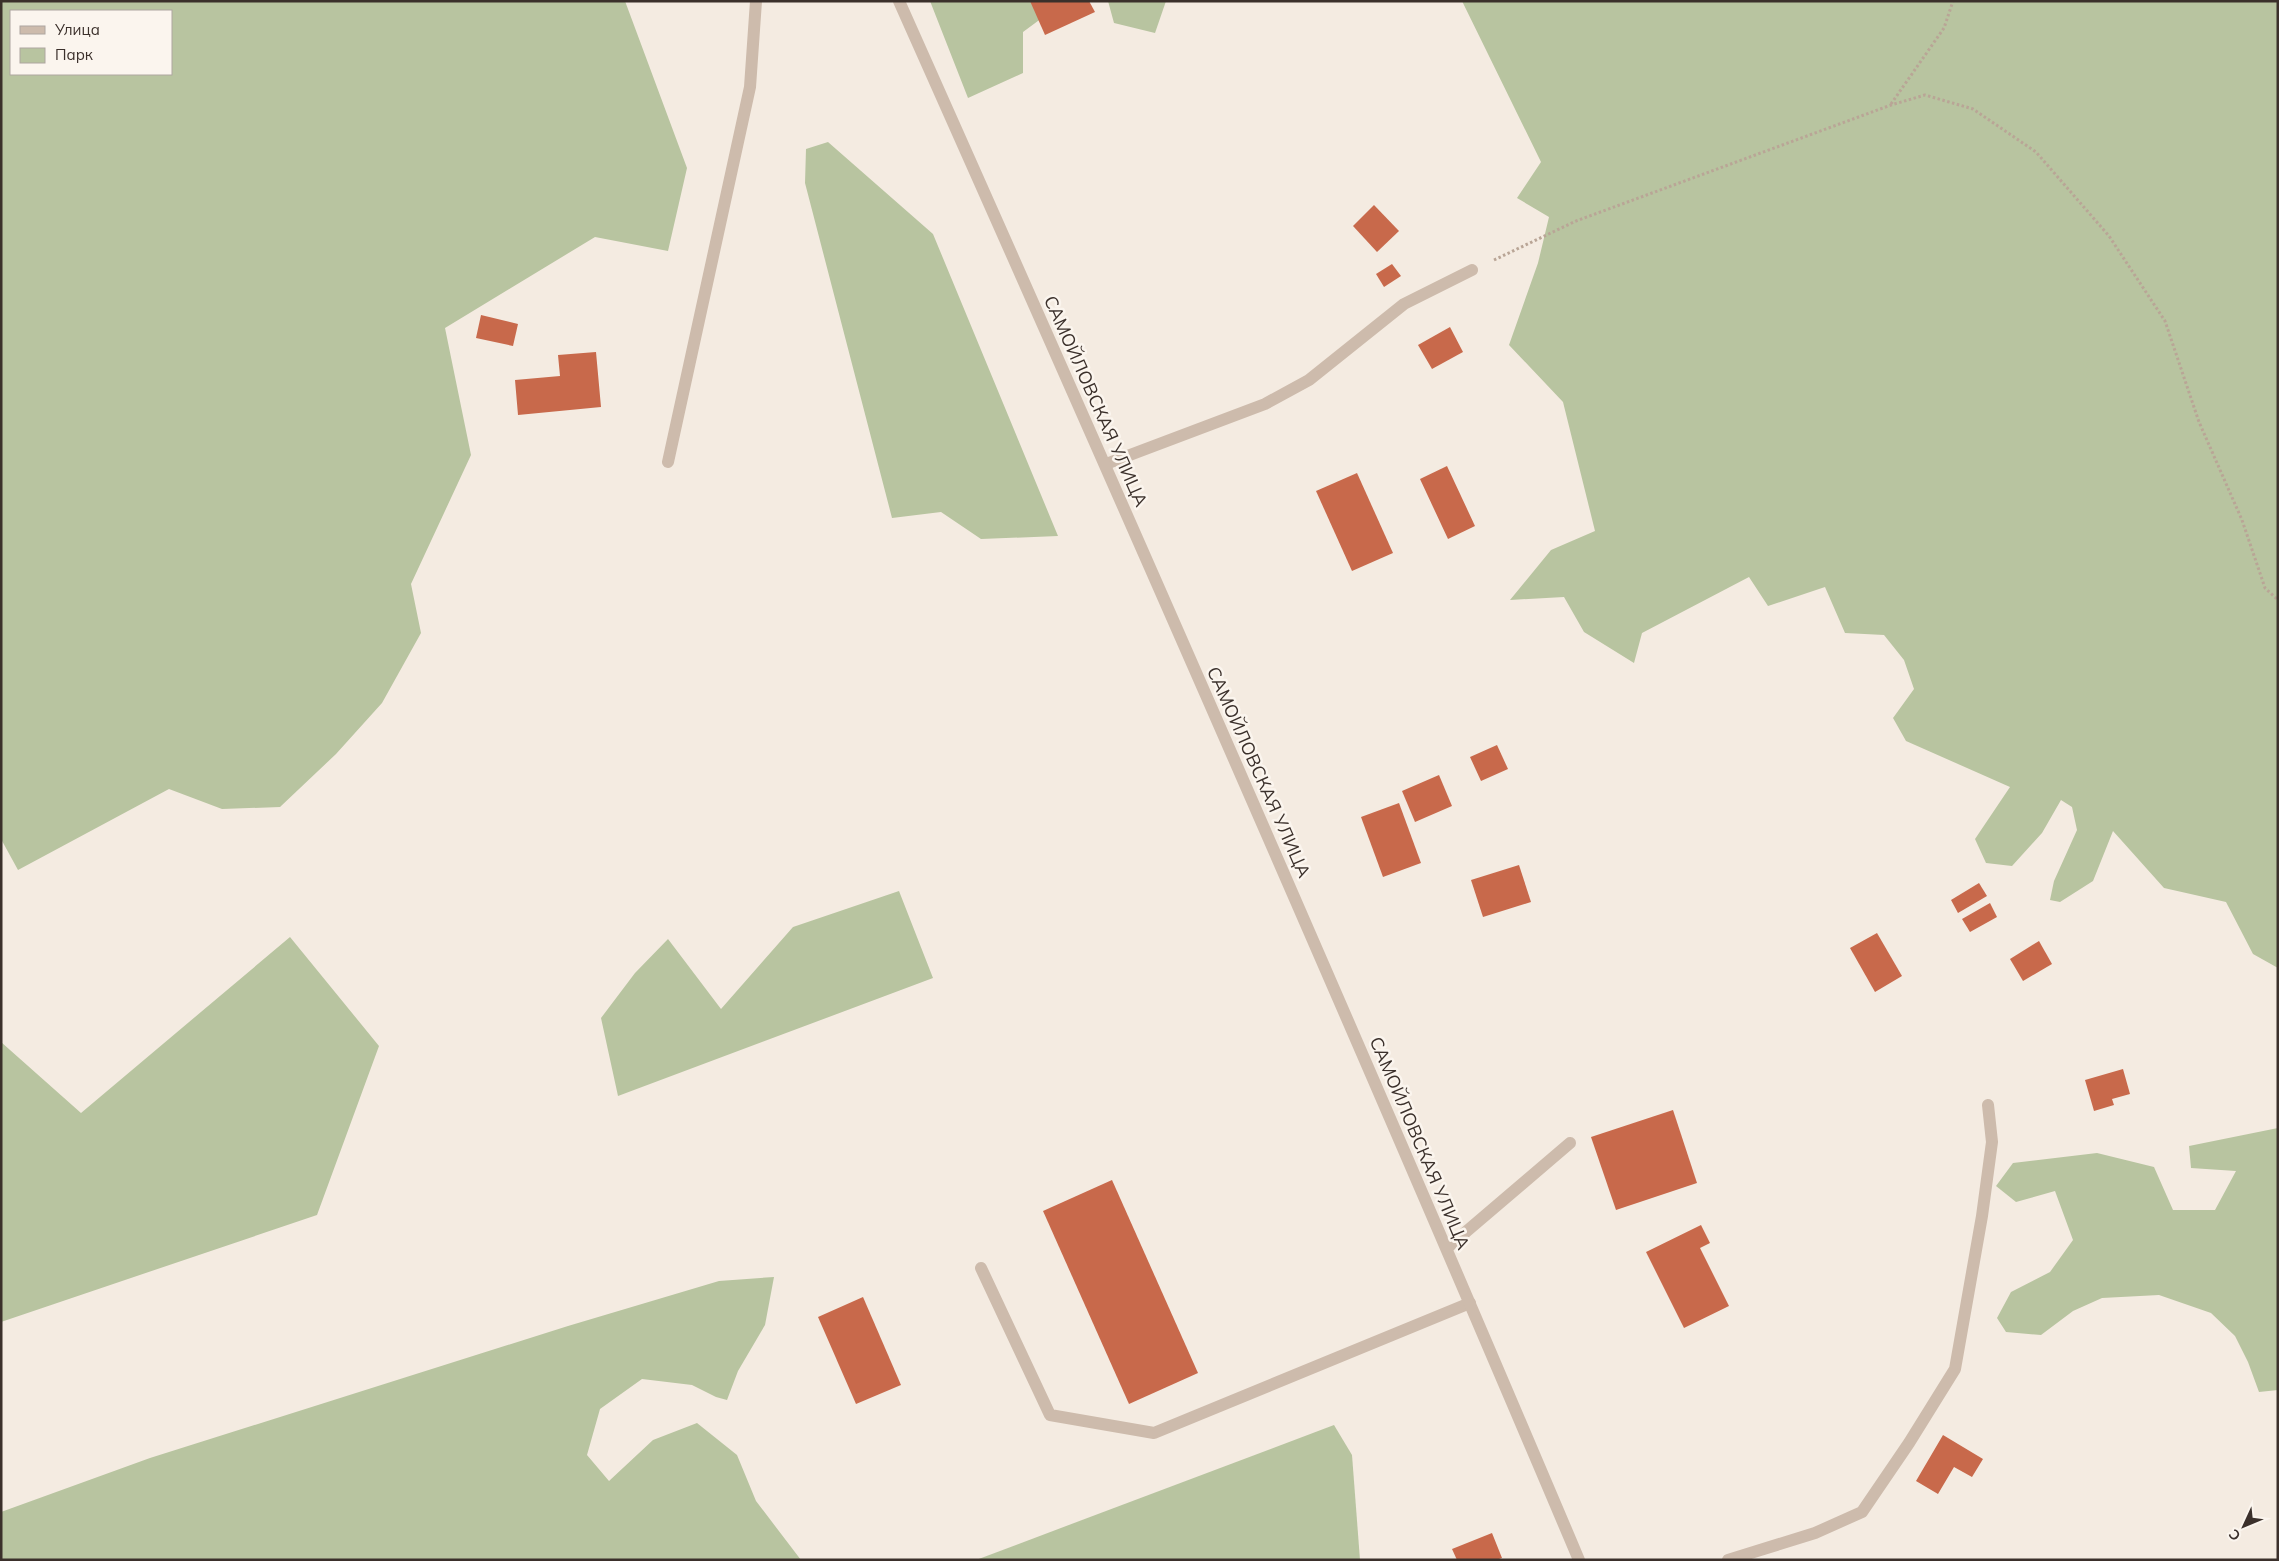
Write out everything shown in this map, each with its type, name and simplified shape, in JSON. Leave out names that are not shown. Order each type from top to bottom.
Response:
[{"type":"street","points":[[668,462],[750,87],[756,1]]},
{"type":"street","name":"САМОЙЛОВСКАЯ УЛИЦА","points":[[900,1],[1106,464],[1447,1248],[1579,1560]]},
{"type":"street","points":[[1106,464],[1265,404],[1309,380],[1404,304],[1472,270]]},
{"type":"street","points":[[1728,1560],[1815,1533],[1862,1512],[1909,1443],[1955,1369],[1982,1216],[1992,1142],[1988,1106]]},
{"type":"street","points":[[1447,1248],[1570,1143]]},
{"type":"street","points":[[980,1268],[1050,1415],[1154,1433],[1470,1303]]},
{"type":"path","points":[[1891,105],[1944,28],[1953,1]]},
{"type":"path","points":[[1472,270],[1576,221],[1891,105],[1925,95],[1973,109],[2036,152],[2109,236],[2165,321],[2199,422],[2242,520],[2265,588],[2278,600]]},
{"type":"green space","points":[[1,1],[625,1],[687,168],[668,251],[595,237],[445,328],[471,455],[411,584],[421,633],[382,703],[336,754],[280,807],[222,809],[169,789],[18,870],[1,839]]},
{"type":"green space","points":[[930,1],[1065,1],[1023,32],[1023,73],[968,98]]},
{"type":"green space","points":[[1108,1],[1166,1],[1155,33],[1114,23]]},
{"type":"green space","points":[[1462,1],[2278,1],[2278,968],[2253,954],[2226,902],[2164,888],[2113,831],[2093,881],[2060,902],[2050,900],[2054,881],[2077,830],[2072,807],[2061,800],[2042,833],[2012,866],[1986,863],[1975,839],[2010,787],[1906,741],[1893,718],[1914,689],[1904,660],[1884,635],[1845,633],[1825,587],[1768,606],[1749,577],[1642,633],[1634,663],[1584,632],[1564,597],[1510,600],[1551,550],[1595,531],[1563,402],[1509,345],[1538,263],[1549,217],[1517,198],[1541,162]]},
{"type":"green space","points":[[828,142],[933,234],[1058,536],[981,539],[941,512],[892,518],[805,183],[806,149]]},
{"type":"green space","points":[[899,891],[933,978],[618,1096],[601,1018],[635,973],[668,939],[721,1009],[793,927]]},
{"type":"green space","points":[[290,937],[379,1046],[317,1215],[1,1322],[1,1042],[81,1113]]},
{"type":"green space","points":[[2278,1128],[2278,1390],[2259,1392],[2248,1362],[2235,1336],[2211,1313],[2159,1295],[2102,1298],[2073,1311],[2041,1335],[2006,1332],[1997,1318],[2011,1292],[2050,1272],[2073,1240],[2055,1191],[2016,1202],[1996,1186],[2013,1163],[2097,1153],[2154,1167],[2173,1210],[2215,1210],[2236,1171],[2191,1168],[2189,1146]]},
{"type":"green space","points":[[774,1277],[765,1325],[738,1371],[727,1400],[716,1397],[692,1385],[642,1379],[600,1409],[587,1455],[609,1481],[653,1440],[697,1423],[737,1455],[756,1501],[801,1560],[1,1560],[1,1512],[150,1458],[568,1326],[719,1281]]},
{"type":"green space","points":[[1334,1425],[1352,1455],[1360,1560],[976,1560]]},
{"type":"building","points":[[1030,1],[1089,1],[1095,12],[1045,35]]},
{"type":"building","points":[[1374,205],[1399,231],[1377,252],[1353,226]]},
{"type":"building","points":[[1392,264],[1401,276],[1384,287],[1376,274]]},
{"type":"building","points":[[481,315],[518,324],[513,346],[476,338]]},
{"type":"building","points":[[1450,327],[1463,352],[1432,369],[1418,345]]},
{"type":"building","points":[[596,352],[601,407],[518,415],[515,380],[560,376],[558,355]]},
{"type":"building","points":[[1447,466],[1475,526],[1448,539],[1420,479]]},
{"type":"building","points":[[1357,473],[1393,553],[1352,571],[1316,491]]},
{"type":"building","points":[[1497,745],[1508,769],[1481,781],[1470,757]]},
{"type":"building","points":[[1439,775],[1452,806],[1415,822],[1402,791]]},
{"type":"building","points":[[1399,803],[1421,863],[1383,877],[1361,817]]},
{"type":"building","points":[[1519,865],[1531,902],[1483,917],[1471,880]]},
{"type":"building","points":[[1979,883],[1987,896],[1958,913],[1951,900]]},
{"type":"building","points":[[1990,903],[1997,917],[1970,932],[1962,919]]},
{"type":"building","points":[[1877,933],[1902,976],[1875,992],[1850,948]]},
{"type":"building","points":[[2039,941],[2052,964],[2023,981],[2010,959]]},
{"type":"building","points":[[2123,1069],[2130,1094],[2112,1099],[2114,1105],[2094,1111],[2085,1080]]},
{"type":"building","points":[[1673,1110],[1697,1183],[1616,1210],[1591,1137]]},
{"type":"building","points":[[1112,1180],[1198,1373],[1129,1404],[1043,1211]]},
{"type":"building","points":[[1701,1225],[1710,1243],[1700,1248],[1729,1306],[1684,1328],[1646,1252]]},
{"type":"building","points":[[863,1297],[901,1385],[856,1404],[818,1317]]},
{"type":"building","points":[[1943,1435],[1983,1459],[1972,1477],[1954,1467],[1938,1494],[1916,1481]]},
{"type":"building","points":[[1492,1533],[1502,1558],[1496,1560],[1457,1560],[1452,1549]]}]
